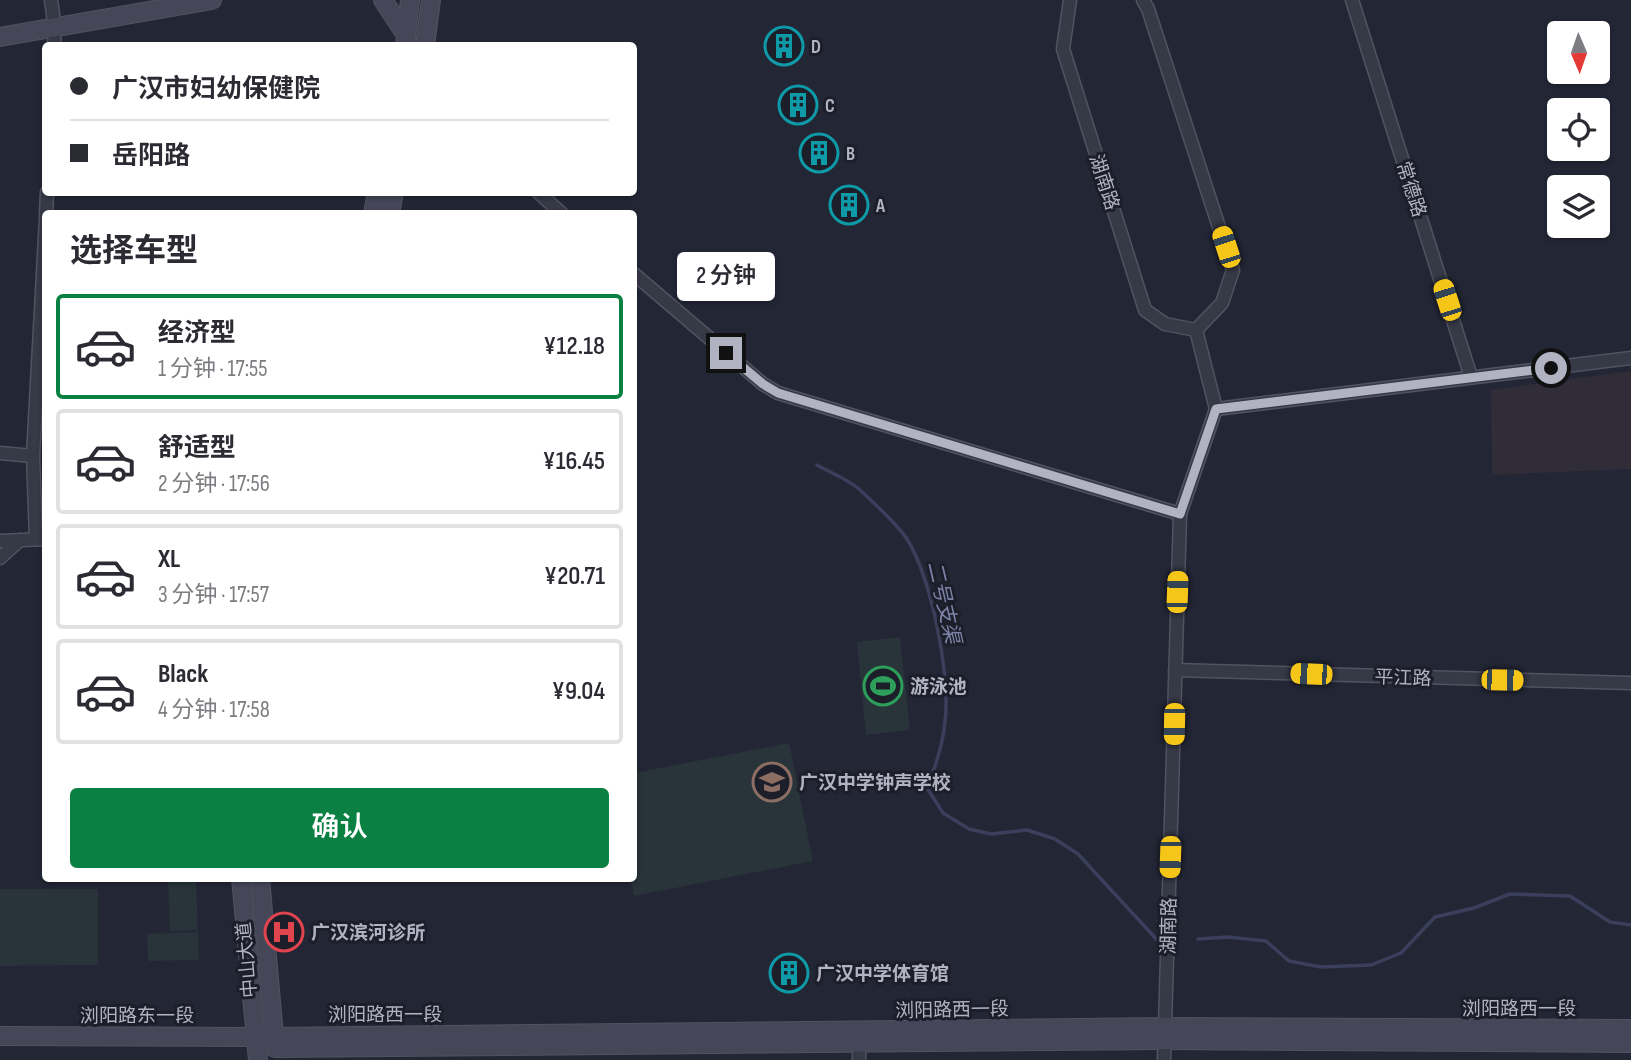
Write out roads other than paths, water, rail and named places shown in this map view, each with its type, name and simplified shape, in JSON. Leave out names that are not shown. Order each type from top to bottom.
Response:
[{"type":"street","points":[[0,37],[144,0]]},
{"type":"street","points":[[0,26],[54,23],[212,0]]},
{"type":"street","points":[[383,0],[405,40]]},
{"type":"street","points":[[405,40],[410,0]]},
{"type":"street","points":[[426,42],[431,0]]},
{"type":"street","name":"湖南路","points":[[1070,0],[1063,49],[1145,310],[1165,324],[1196,330]]},
{"type":"street","points":[[1143,0],[1233,270],[1222,303],[1196,330],[1216,409],[1631,358]]},
{"type":"street","name":"常德路","points":[[1352,0],[1471,377]]},
{"type":"street","points":[[542,196],[558,210]]},
{"type":"street","points":[[637,277],[763,384],[778,393],[1180,514]]},
{"type":"street","points":[[0,541],[41,539],[33,456],[42,290]]},
{"type":"street","name":"湖南路","points":[[1164,1060],[1180,514],[1216,409]]},
{"type":"street","points":[[0,453],[33,456]]},
{"type":"street","points":[[0,558],[20,540]]},
{"type":"street","name":"平江路","points":[[1175,670],[1631,683]]},
{"type":"street","name":"中山大道","points":[[241,882],[258,1060]]},
{"type":"street","name":"中山大道","points":[[260,882],[275,1048]]},
{"type":"street","name":"浏阳路西一段","points":[[275,1048],[859,1045],[1166,1034],[1631,1029]]},
{"type":"street","points":[[1166,1034],[1631,1043]]},
{"type":"street","name":"浏阳路东一段","points":[[0,1035],[254,1036],[275,1048]]},
{"type":"waterway","name":"二号支渠","points":[[817,465],[854,485],[881,510],[901,531],[921,568],[936,622],[945,677],[944,730],[927,788],[943,813],[969,829],[991,834],[1027,830],[1055,839],[1078,854],[1159,942]]},
{"type":"waterway","name":"二号支渠","points":[[1198,939],[1228,937],[1266,941],[1289,961],[1321,967],[1371,965],[1401,953],[1435,917],[1474,908],[1510,894],[1570,896],[1610,922],[1631,925]]},
{"type":"place","name":"D","points":[[784,46]]},
{"type":"place","name":"C","points":[[798,105]]},
{"type":"place","name":"B","points":[[819,153]]},
{"type":"place","name":"A","points":[[849,205]]},
{"type":"place","name":"游泳池","points":[[883,686]]},
{"type":"place","name":"广汉中学钟声学校","points":[[772,782]]},
{"type":"place","name":"广汉滨河诊所","points":[[284,932]]},
{"type":"place","name":"广汉中学体育馆","points":[[789,973]]}]
